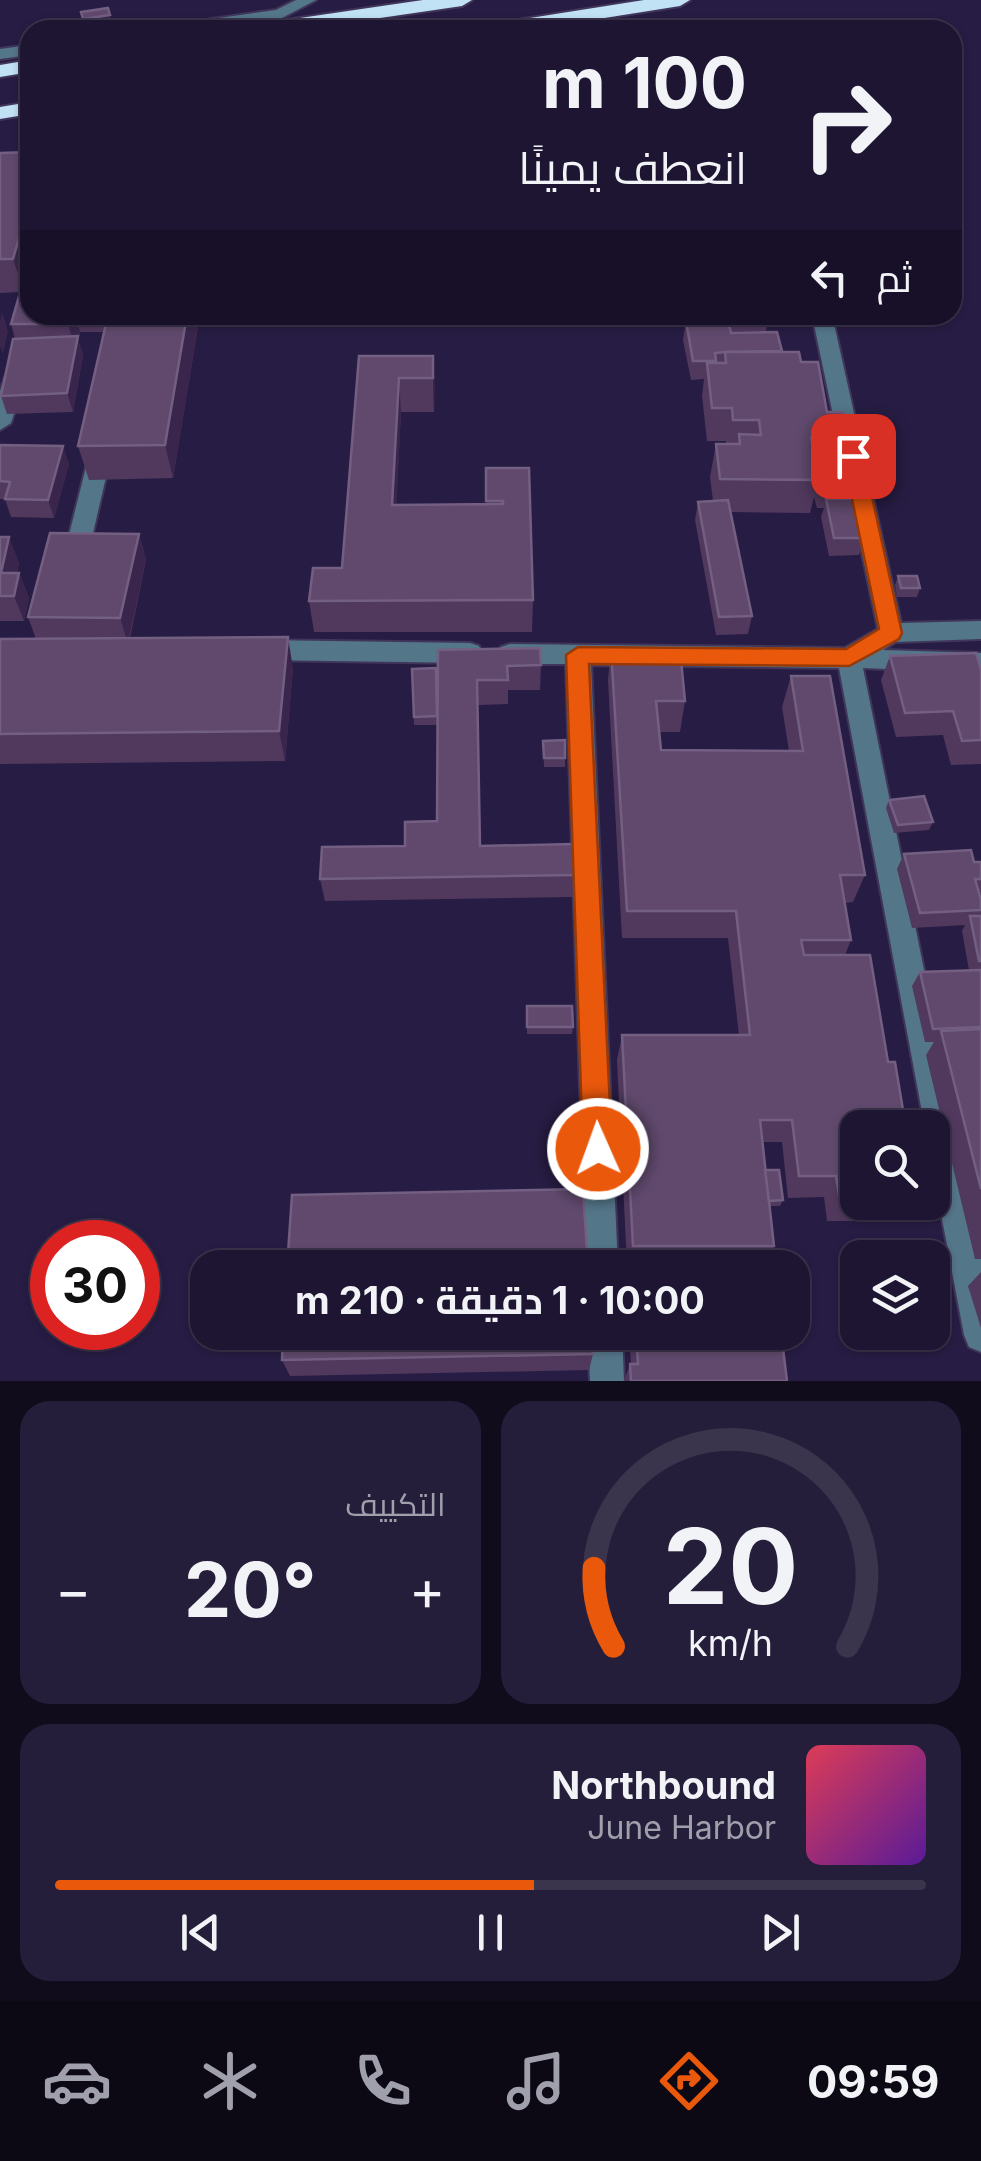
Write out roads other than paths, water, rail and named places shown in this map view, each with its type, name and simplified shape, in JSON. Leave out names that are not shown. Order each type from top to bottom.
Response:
[{"type":"highway","points":[[325,20],[462,0]]},
{"type":"highway","points":[[555,20],[680,0]]},
{"type":"street","points":[[269,20],[308,0]]},
{"type":"street","points":[[240,20],[275,15]]},
{"type":"street","points":[[0,423],[33,325]]},
{"type":"street","points":[[824,325],[891,633]]},
{"type":"street","points":[[66,592],[108,424]]},
{"type":"street","points":[[849,658],[891,633],[981,630]]},
{"type":"street","points":[[231,650],[981,663]]},
{"type":"street","points":[[578,655],[601,1250]]},
{"type":"street","points":[[849,658],[981,1335]]},
{"type":"street","points":[[606,1350],[607,1381]]}]
